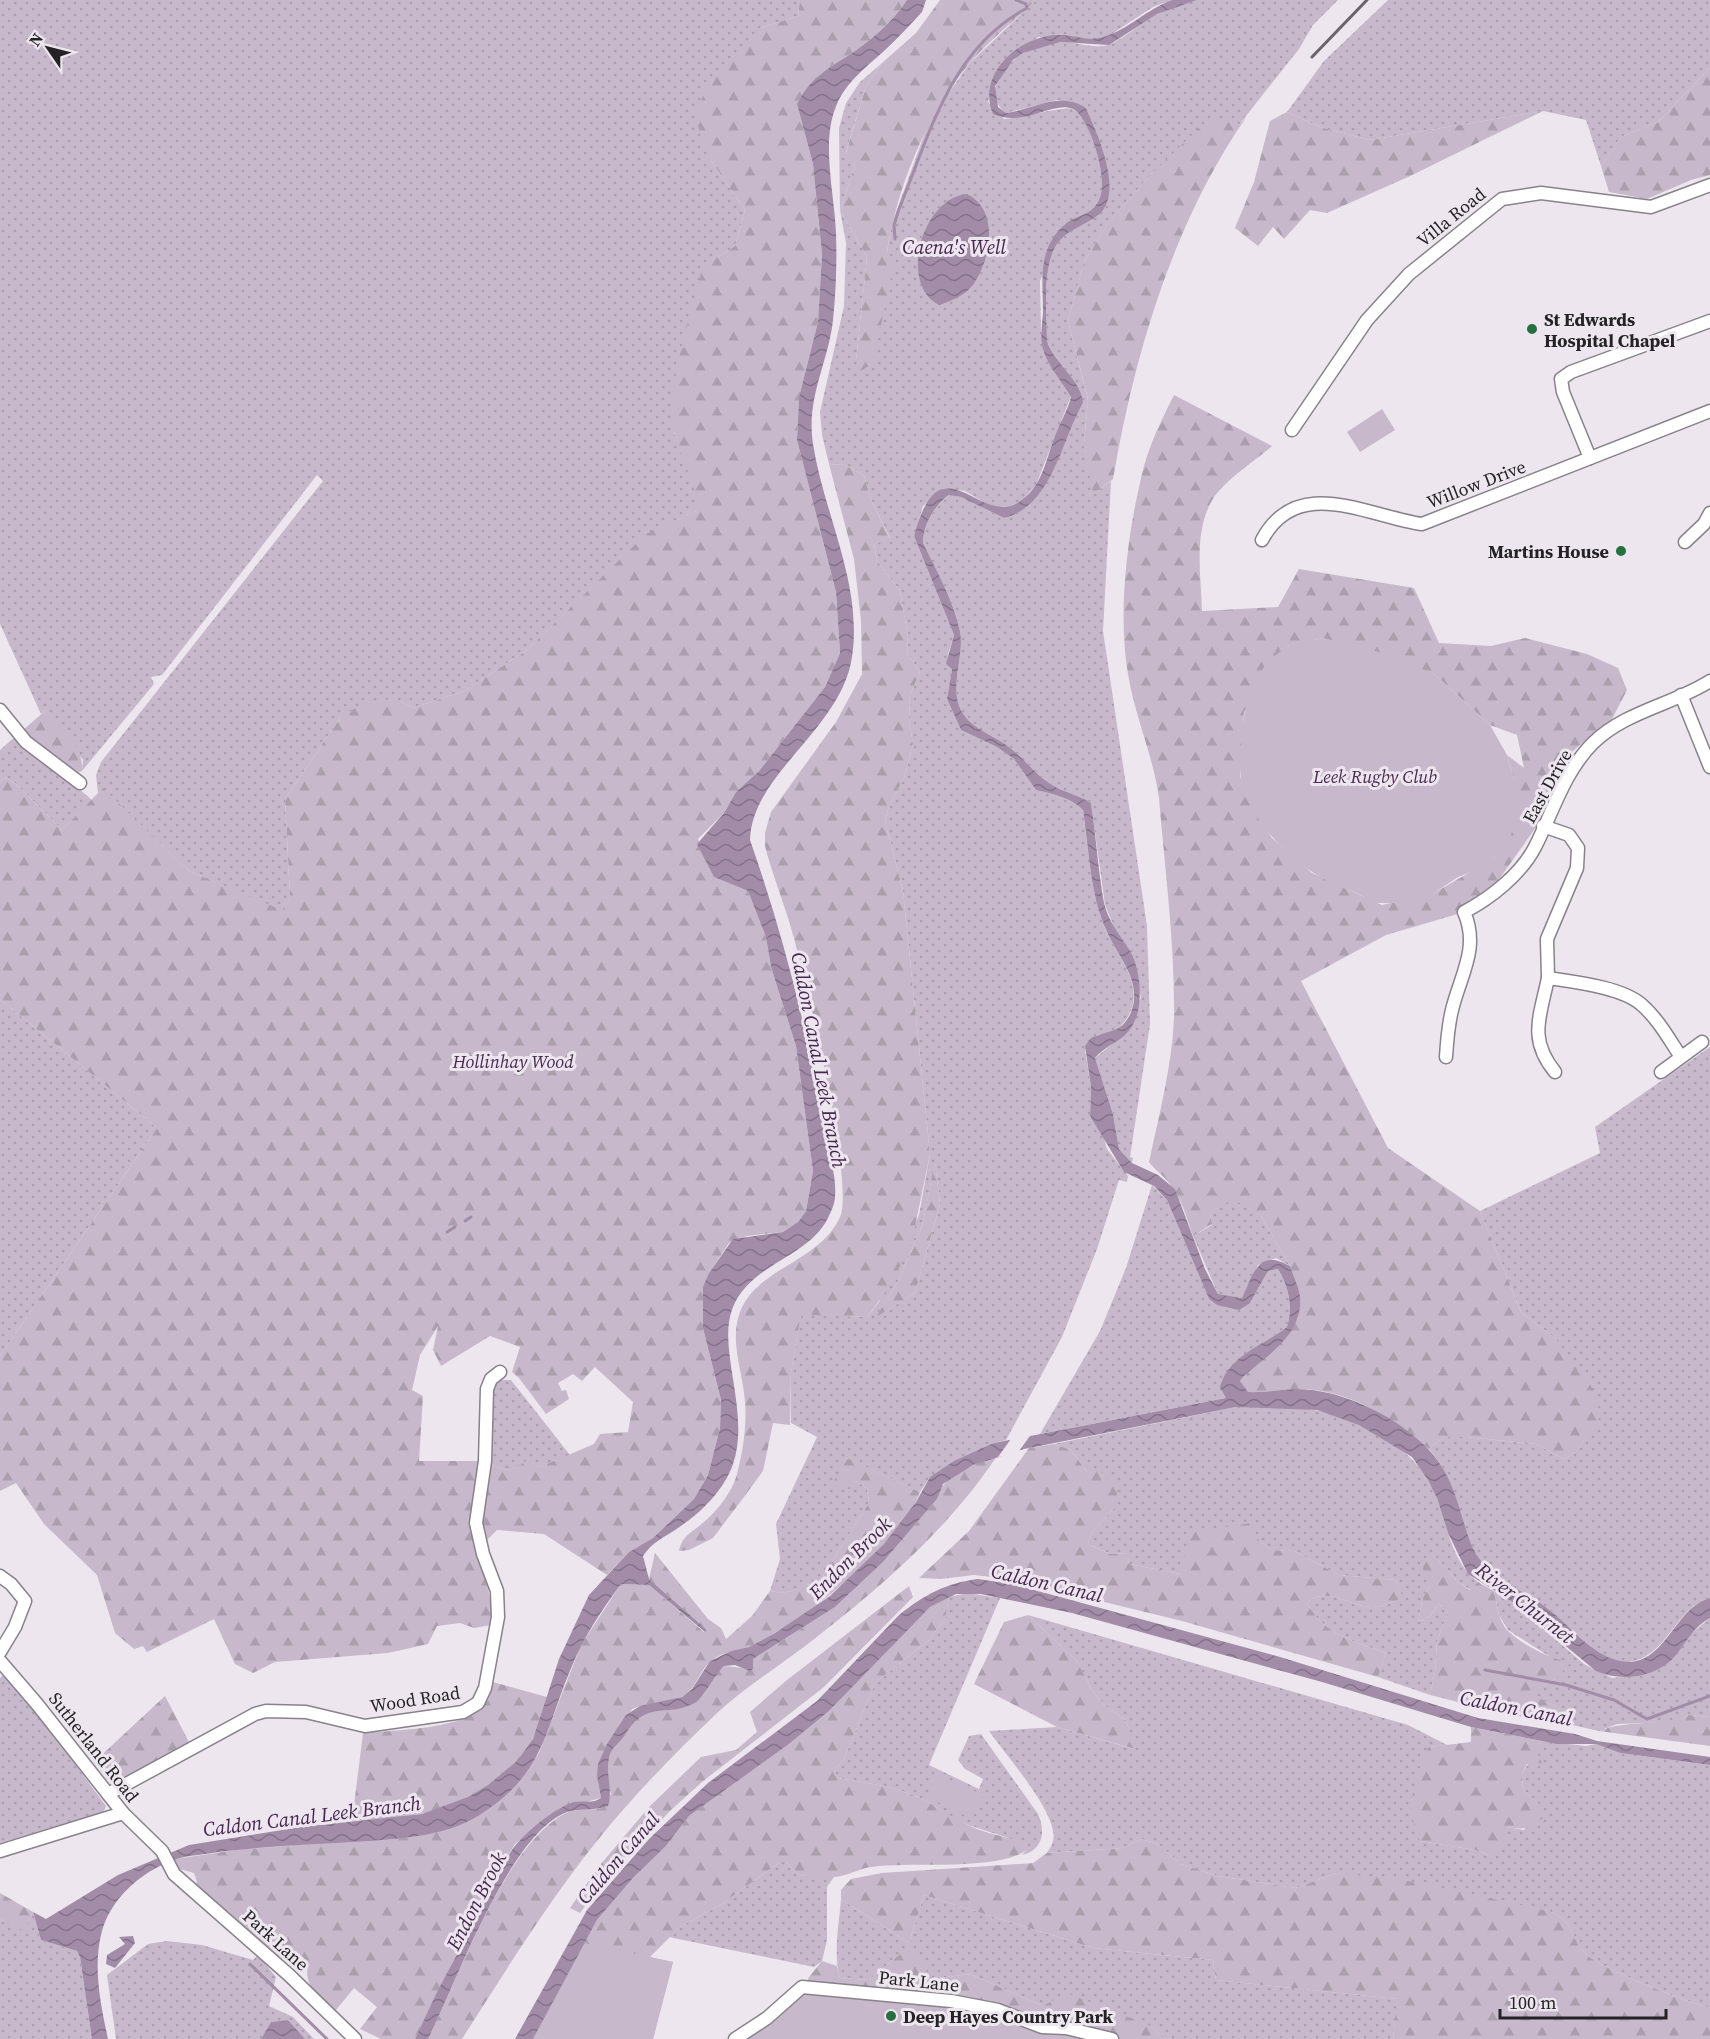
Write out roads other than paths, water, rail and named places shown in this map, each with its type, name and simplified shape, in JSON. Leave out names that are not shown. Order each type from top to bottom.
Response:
[{"type":"street","name":"Villa Road","points":[[1292,430],[1367,320],[1409,274],[1502,199],[1541,193],[1651,207],[1710,185]]},
{"type":"street","points":[[1590,458],[1563,392],[1561,379],[1571,372],[1710,321]]},
{"type":"street","name":"Willow Drive","points":[[1262,540],[1269,526],[1282,513],[1297,505],[1356,508],[1396,520],[1422,524],[1710,411]]},
{"type":"street","points":[[1685,542],[1704,524],[1710,513]]},
{"type":"street","name":"East Drive","points":[[1446,1057],[1452,1009],[1471,949],[1469,923],[1464,912],[1483,903],[1524,864],[1535,847],[1543,826],[1573,768],[1593,744],[1621,720],[1710,681]]},
{"type":"street","points":[[1681,695],[1710,767]]},
{"type":"street","points":[[0,710],[26,742],[80,783]]},
{"type":"street","points":[[1543,826],[1569,835],[1578,848],[1577,868],[1547,939],[1545,952],[1548,978],[1537,1034],[1540,1052],[1555,1072]]},
{"type":"street","points":[[1548,978],[1586,984],[1640,1003],[1653,1016],[1681,1057]]},
{"type":"street","points":[[1661,1072],[1702,1042]]},
{"type":"street","name":"Wood Road","points":[[108,1794],[255,1714],[306,1712],[365,1726],[462,1712],[478,1703],[485,1688],[498,1617],[497,1591],[483,1554],[476,1523],[485,1461],[487,1389],[491,1379],[500,1372]]},
{"type":"street","points":[[0,1576],[11,1584],[25,1601],[15,1627],[0,1652]]},
{"type":"street","name":"Sutherland Road","points":[[0,1661],[123,1813],[162,1851],[171,1870]]},
{"type":"street","points":[[0,1851],[123,1813]]},
{"type":"street","name":"Park Lane","points":[[171,1870],[289,1975],[355,2039]]},
{"type":"street","name":"Park Lane","points":[[735,2039],[767,2018],[802,1987],[951,2001],[998,2010],[1042,2026],[1066,2028],[1112,2039]]},
{"type":"water","points":[[907,0],[926,0],[922,12],[848,85],[834,112],[829,141],[836,234],[835,299],[830,336],[812,411],[812,427],[818,471],[841,550],[852,603],[854,630],[852,657],[845,683],[832,707],[765,793],[755,816],[750,840],[784,947],[802,1020],[833,1172],[835,1199],[833,1208],[819,1232],[807,1243],[753,1280],[741,1292],[733,1307],[728,1342],[738,1423],[733,1464],[718,1492],[703,1508],[687,1522],[655,1543],[643,1556],[649,1579],[707,1630],[705,1632],[649,1585],[621,1584],[600,1613],[582,1644],[548,1731],[530,1767],[517,1784],[500,1800],[465,1823],[438,1832],[410,1837],[256,1848],[190,1856],[161,1865],[149,1872],[119,1899],[105,1922],[99,1948],[98,1974],[108,2039],[92,2039],[80,1957],[77,1951],[41,1940],[33,1912],[46,1919],[118,1875],[189,1845],[301,1827],[422,1814],[468,1797],[488,1785],[517,1761],[533,1739],[559,1659],[589,1595],[629,1552],[653,1538],[694,1499],[708,1475],[720,1428],[721,1400],[703,1328],[703,1287],[709,1273],[733,1239],[783,1232],[799,1221],[806,1211],[813,1171],[796,1046],[771,967],[766,937],[748,891],[714,877],[697,844],[724,813],[736,792],[759,771],[825,687],[840,653],[836,592],[797,440],[799,397],[818,322],[822,254],[813,164],[797,104],[818,76],[871,38],[887,24]]},
{"type":"water","name":"River Churnet","points":[[1172,0],[1197,0],[1157,14],[1109,45],[1060,42],[1023,53],[1013,60],[995,86],[998,107],[1006,113],[1056,101],[1076,103],[1086,108],[1102,148],[1109,179],[1109,194],[1105,206],[1097,216],[1068,233],[1054,249],[1050,260],[1046,295],[1047,341],[1055,357],[1078,386],[1083,403],[1053,471],[1034,500],[1020,511],[1004,518],[961,497],[949,495],[939,504],[925,529],[923,543],[949,597],[960,631],[956,692],[958,702],[962,712],[972,723],[1009,747],[1048,782],[1091,803],[1104,903],[1111,922],[1130,951],[1136,966],[1139,984],[1138,1010],[1132,1026],[1123,1037],[1095,1058],[1113,1114],[1119,1149],[1132,1163],[1158,1175],[1175,1189],[1205,1269],[1218,1294],[1242,1298],[1254,1272],[1264,1262],[1279,1261],[1290,1266],[1300,1297],[1296,1322],[1283,1342],[1240,1381],[1248,1392],[1298,1389],[1329,1393],[1359,1403],[1402,1427],[1433,1454],[1446,1474],[1472,1546],[1483,1563],[1501,1579],[1543,1605],[1604,1655],[1626,1662],[1644,1658],[1654,1652],[1689,1611],[1698,1603],[1710,1598],[1710,1618],[1695,1630],[1675,1656],[1658,1669],[1627,1677],[1596,1671],[1511,1601],[1468,1574],[1448,1533],[1437,1498],[1412,1457],[1359,1425],[1317,1410],[1236,1407],[1024,1449],[973,1465],[943,1484],[937,1499],[883,1562],[835,1607],[753,1659],[753,1669],[750,1671],[735,1665],[724,1666],[696,1702],[686,1707],[650,1713],[633,1724],[612,1750],[609,1759],[610,1799],[608,1806],[567,1812],[546,1826],[525,1849],[486,1913],[428,2039],[415,2039],[437,1992],[515,1846],[545,1818],[566,1805],[601,1798],[597,1776],[598,1764],[607,1744],[626,1715],[640,1706],[682,1697],[692,1689],[710,1661],[731,1651],[749,1647],[775,1633],[830,1596],[884,1544],[916,1502],[930,1477],[954,1461],[994,1443],[1226,1398],[1220,1387],[1230,1367],[1238,1359],[1287,1327],[1290,1312],[1289,1297],[1278,1269],[1268,1271],[1250,1303],[1239,1310],[1217,1305],[1209,1299],[1167,1200],[1154,1186],[1124,1172],[1090,1116],[1091,1087],[1085,1046],[1091,1038],[1119,1028],[1123,1024],[1131,1012],[1134,990],[1128,970],[1101,918],[1091,872],[1083,810],[1067,799],[1036,790],[1014,759],[997,747],[961,730],[947,699],[952,669],[946,664],[954,635],[914,536],[925,506],[936,492],[949,488],[991,505],[1006,507],[1022,500],[1040,477],[1071,397],[1043,349],[1041,336],[1043,267],[1048,246],[1062,227],[1097,204],[1102,188],[1102,176],[1096,149],[1086,124],[1073,109],[1057,108],[1015,118],[993,114],[989,99],[990,85],[996,72],[1004,60],[1029,42],[1057,35],[1092,39],[1103,37],[1121,30]]},
{"type":"water","name":"Caena's Well","points":[[967,194],[984,212],[988,224],[989,237],[984,263],[979,276],[969,290],[939,305],[927,295],[920,280],[918,263],[920,244],[927,226],[937,211],[951,199]]},
{"type":"water","points":[[978,1579],[1012,1584],[1280,1657],[1478,1718],[1575,1734],[1597,1741],[1710,1757],[1710,1765],[1620,1753],[1596,1744],[1557,1744],[1471,1727],[1322,1682],[1072,1613],[981,1594],[956,1594],[930,1607],[829,1711],[789,1744],[689,1816],[665,1847],[633,1878],[597,1920],[533,2039],[515,2039],[587,1910],[649,1839],[708,1783],[817,1701],[899,1615],[936,1591]]},
{"type":"water","points":[[133,1936],[135,1943],[115,1968],[106,1964],[107,1955],[125,1944],[119,1937]]},
{"type":"water","points":[[288,2020],[305,2039],[261,2039],[271,2022]]},
{"type":"waterway","points":[[895,239],[894,225],[899,209],[946,96],[961,70],[979,46],[1001,25],[1027,8],[1026,4],[1016,0]]},
{"type":"waterway","points":[[465,1221],[471,1217]]},
{"type":"waterway","points":[[447,1232],[455,1227]]},
{"type":"waterway","points":[[1485,1670],[1566,1685],[1614,1700],[1647,1719],[1710,1696]]},
{"type":"waterway","points":[[250,1964],[327,2039]]},
{"type":"railway","points":[[1312,57],[1367,0]]},
{"type":"place","name":"St Edwards Hospital Chapel","points":[[1532,329]]},
{"type":"place","name":"Martins House","points":[[1621,551]]},
{"type":"place","name":"Deep Hayes Country Park","points":[[891,2016]]},
{"type":"park label","name":"Leek Rugby Club","points":[[1375,776]]},
{"type":"park label","name":"Hollinhay Wood","points":[[513,1061]]},
{"type":"water label","name":"Caldon Canal Leek Branch","points":[[819,1060]]},
{"type":"water label","name":"Endon Brook","points":[[850,1558]]},
{"type":"water label","name":"Caldon Canal","points":[[1047,1583]]},
{"type":"water label","name":"Caldon Canal","points":[[1516,1708]]},
{"type":"water label","name":"Caldon Canal Leek Branch","points":[[312,1816]]},
{"type":"water label","name":"Caldon Canal","points":[[618,1858]]},
{"type":"water label","name":"Endon Brook","points":[[476,1901]]}]
